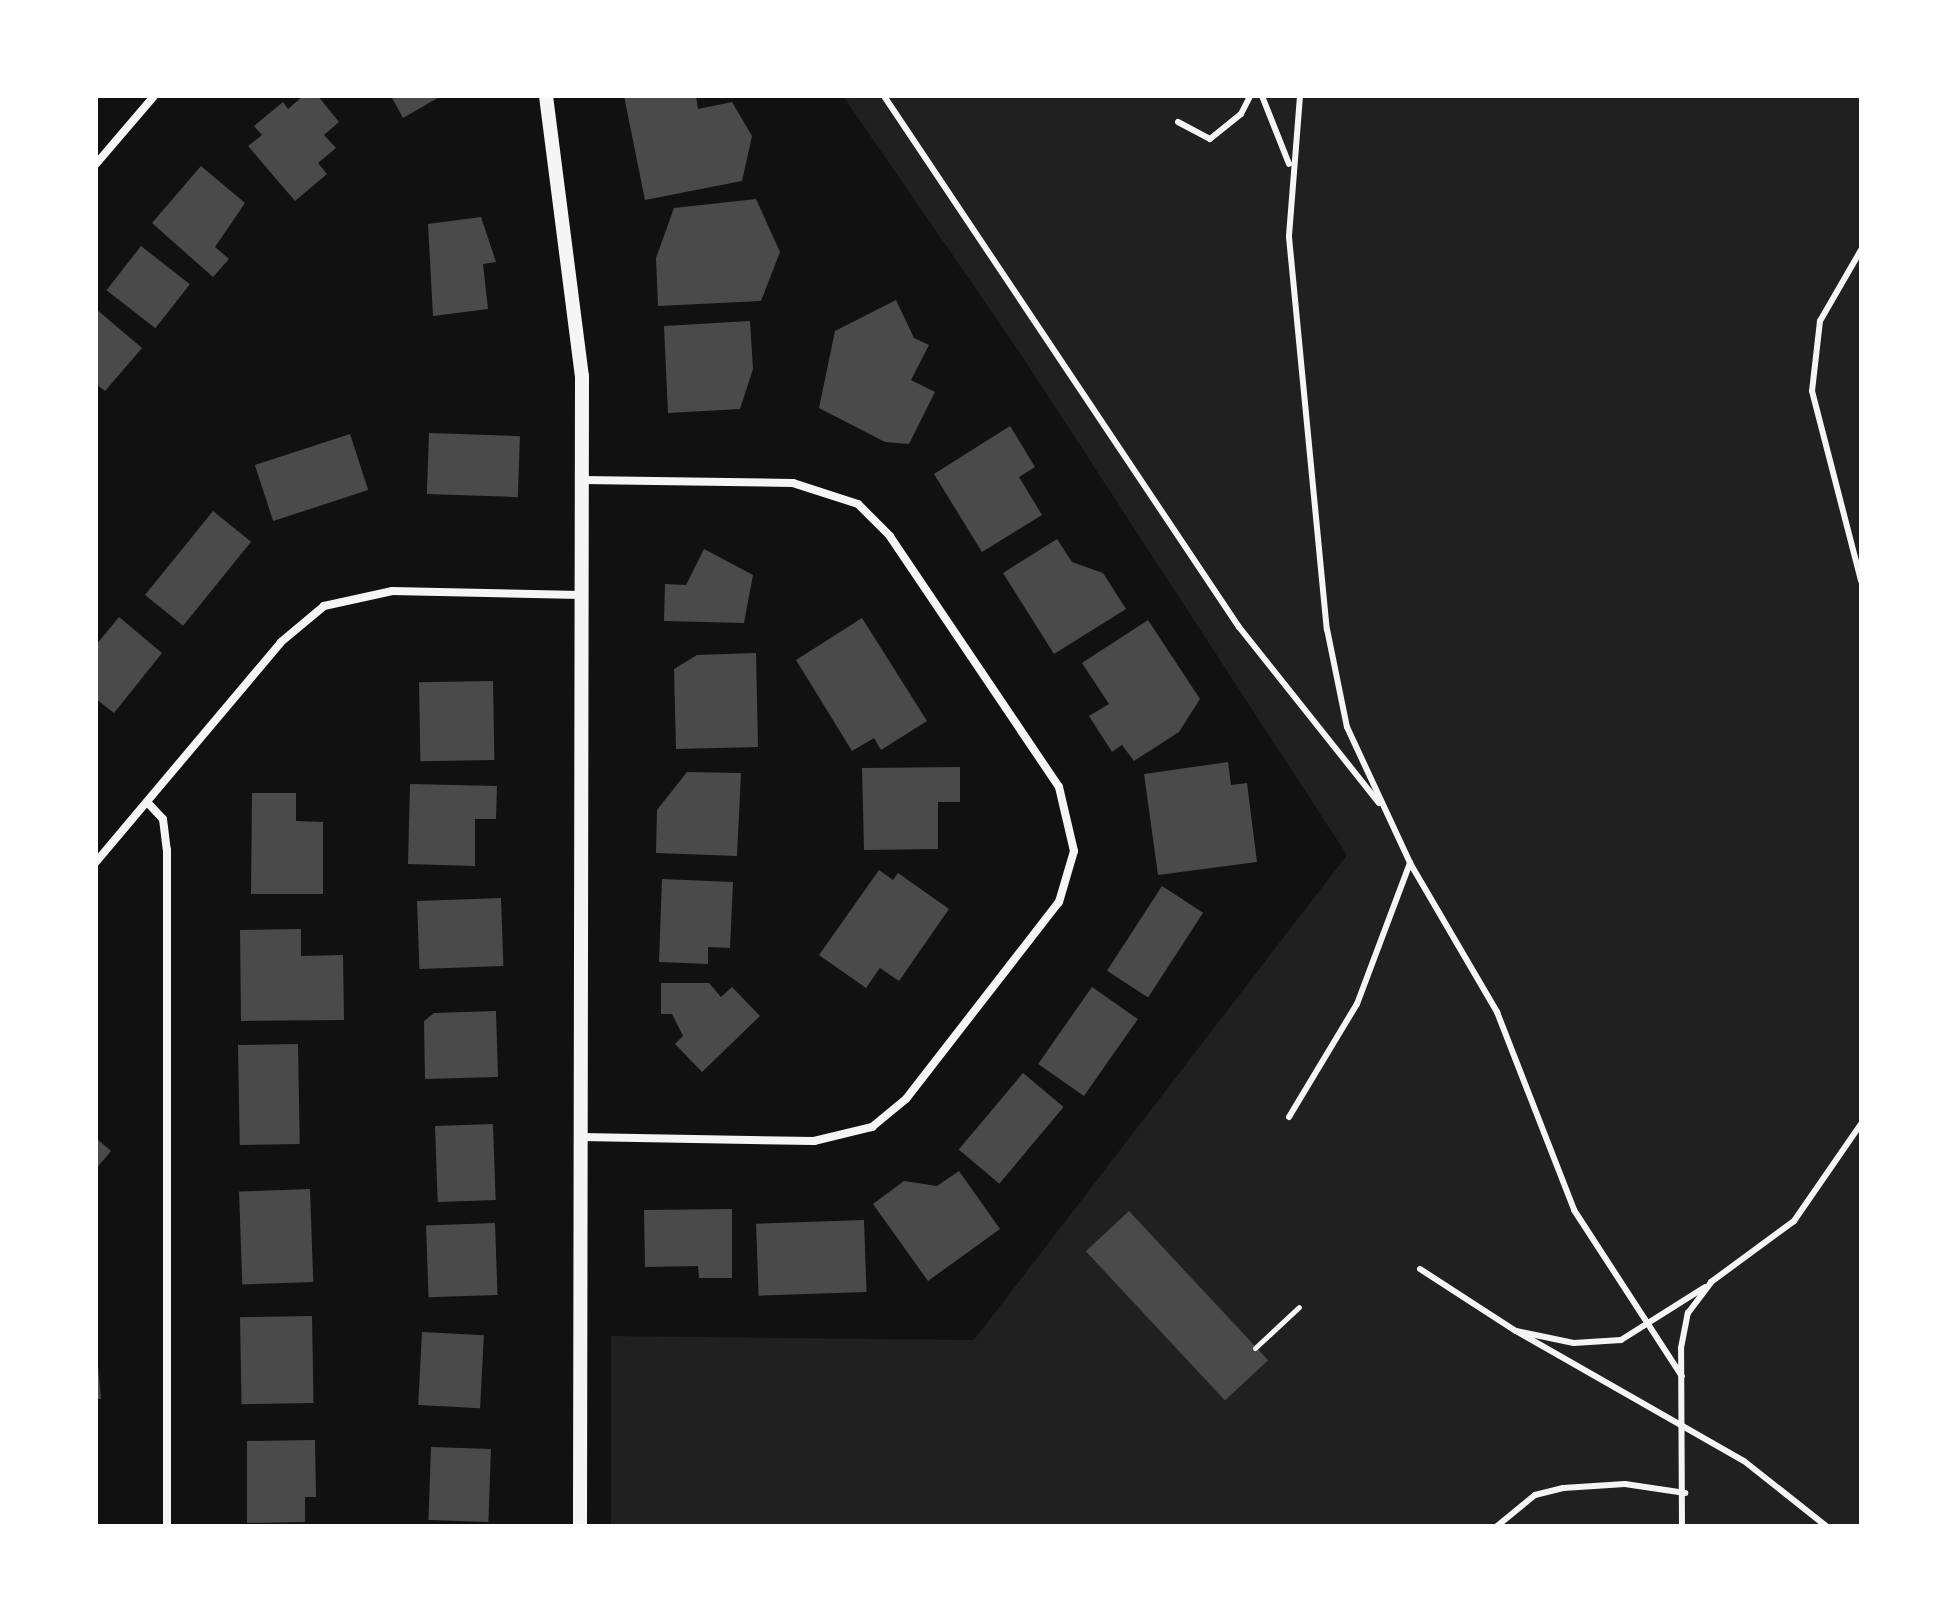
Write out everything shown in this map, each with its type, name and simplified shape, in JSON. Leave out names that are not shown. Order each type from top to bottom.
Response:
[{"type":"street","points":[[137,96],[146,104]]},
{"type":"street","points":[[96,164],[154,96]]},
{"type":"street","points":[[546,96],[577,305],[582,480],[580,1526]]},
{"type":"street","points":[[581,1137],[814,1141],[872,1127],[906,1099],[1059,902],[1074,851],[1059,787],[890,536],[858,504],[793,483],[582,480]]},
{"type":"street","points":[[96,862],[281,642],[324,606],[367,592],[581,595]]},
{"type":"street","points":[[147,802],[163,819],[167,850],[167,1526]]},
{"type":"lane","points":[[884,96],[1239,627],[1338,760],[1385,808]]},
{"type":"lane","points":[[1178,122],[1210,139],[1234,122],[1250,96]]},
{"type":"lane","points":[[1262,96],[1291,168]]},
{"type":"lane","points":[[1300,96],[1291,168],[1296,322],[1335,684],[1410,863],[1497,1012],[1574,1210],[1682,1376]]},
{"type":"lane","points":[[1861,250],[1820,321],[1812,391],[1861,581]]},
{"type":"lane","points":[[1289,1117],[1357,1004],[1410,863]]},
{"type":"lane","points":[[1516,1331],[1601,1343],[1650,1325],[1794,1221],[1861,1124]]},
{"type":"lane","points":[[1420,1269],[1516,1331],[1685,1432],[1744,1461],[1826,1526]]},
{"type":"lane","points":[[1682,1526],[1685,1432],[1682,1376],[1688,1313],[1711,1282]]},
{"type":"lane","points":[[1497,1526],[1535,1495],[1563,1488],[1625,1484],[1685,1493]]},
{"type":"path","points":[[1255,1348],[1299,1307]]},
{"type":"shaded area","points":[[843,96],[1861,96],[1861,1526],[611,1526],[611,1336],[974,1340],[1347,855],[1018,350]]},
{"type":"building","points":[[303,96],[318,96],[339,122],[324,135],[336,148],[318,163],[327,174],[295,201],[248,146],[262,135],[254,126],[283,102],[288,109]]},
{"type":"building","points":[[391,96],[441,96],[403,118]]},
{"type":"building","points":[[624,96],[696,96],[698,109],[732,102],[752,136],[742,181],[645,200]]},
{"type":"building","points":[[201,166],[245,203],[215,247],[229,259],[213,277],[152,223]]},
{"type":"building","points":[[756,199],[780,252],[761,301],[658,306],[656,258],[674,208]]},
{"type":"building","points":[[481,217],[496,262],[483,264],[488,309],[433,316],[428,224]]},
{"type":"building","points":[[141,246],[190,284],[155,328],[107,290]]},
{"type":"building","points":[[896,300],[914,338],[929,345],[911,380],[935,392],[909,444],[885,442],[819,408],[835,331]]},
{"type":"building","points":[[96,309],[142,348],[105,391],[96,384]]},
{"type":"building","points":[[750,321],[753,369],[740,409],[668,413],[664,326]]},
{"type":"building","points":[[1010,426],[1035,467],[1019,477],[1042,515],[982,552],[934,474]]},
{"type":"building","points":[[429,433],[520,436],[518,497],[427,494]]},
{"type":"building","points":[[350,434],[368,490],[273,521],[255,465]]},
{"type":"building","points":[[213,511],[251,542],[183,626],[145,595]]},
{"type":"building","points":[[1057,539],[1072,562],[1103,573],[1126,609],[1054,654],[1003,573]]},
{"type":"building","points":[[704,549],[753,575],[744,623],[664,621],[665,584],[686,585]]},
{"type":"building","points":[[119,617],[162,653],[114,713],[96,699],[96,645]]},
{"type":"building","points":[[862,618],[927,721],[881,750],[874,738],[852,751],[796,660]]},
{"type":"building","points":[[1148,620],[1200,699],[1179,732],[1134,761],[1122,745],[1112,752],[1089,716],[1109,704],[1082,663]]},
{"type":"building","points":[[756,653],[758,747],[676,749],[674,669],[697,655]]},
{"type":"building","points":[[493,681],[494,760],[420,761],[419,682]]},
{"type":"building","points":[[1228,762],[1231,785],[1247,783],[1257,862],[1158,875],[1144,774]]},
{"type":"building","points":[[960,767],[960,802],[938,802],[938,849],[864,850],[862,768]]},
{"type":"building","points":[[687,772],[741,773],[737,856],[656,853],[657,810]]},
{"type":"building","points":[[410,784],[497,786],[496,819],[475,819],[475,866],[408,864]]},
{"type":"building","points":[[252,793],[296,793],[296,821],[323,822],[323,894],[251,894]]},
{"type":"building","points":[[879,870],[893,880],[898,873],[949,909],[899,981],[880,968],[866,988],[819,955]]},
{"type":"building","points":[[662,879],[733,882],[730,948],[708,947],[708,964],[659,962]]},
{"type":"building","points":[[1162,886],[1203,913],[1148,997],[1107,971]]},
{"type":"building","points":[[501,898],[503,966],[419,969],[417,901]]},
{"type":"building","points":[[301,929],[301,956],[343,955],[344,1020],[241,1021],[240,930]]},
{"type":"building","points":[[661,983],[709,983],[721,997],[732,987],[760,1016],[702,1072],[675,1044],[683,1036],[672,1014],[661,1014]]},
{"type":"building","points":[[1092,987],[1138,1019],[1084,1096],[1038,1064]]},
{"type":"building","points":[[496,1011],[498,1077],[425,1079],[424,1021],[434,1013]]},
{"type":"building","points":[[298,1044],[300,1144],[240,1145],[238,1045]]},
{"type":"building","points":[[1023,1073],[1064,1107],[999,1184],[959,1150]]},
{"type":"building","points":[[493,1124],[496,1200],[438,1202],[435,1126]]},
{"type":"building","points":[[96,1138],[111,1151],[96,1169]]},
{"type":"building","points":[[959,1171],[1000,1229],[928,1281],[873,1204],[904,1181],[937,1186]]},
{"type":"building","points":[[310,1189],[313,1282],[242,1284],[239,1191]]},
{"type":"building","points":[[732,1209],[732,1278],[699,1278],[698,1266],[645,1267],[644,1210]]},
{"type":"building","points":[[1129,1211],[1268,1360],[1225,1400],[1086,1251]]},
{"type":"building","points":[[864,1220],[867,1292],[759,1296],[756,1224]]},
{"type":"building","points":[[495,1223],[498,1295],[429,1297],[426,1225]]},
{"type":"building","points":[[312,1316],[314,1403],[242,1404],[240,1317]]},
{"type":"building","points":[[422,1332],[484,1335],[480,1408],[418,1405]]},
{"type":"building","points":[[98,1365],[101,1399],[96,1399]]},
{"type":"building","points":[[315,1440],[316,1497],[305,1497],[305,1522],[247,1523],[247,1441]]},
{"type":"building","points":[[431,1447],[491,1449],[488,1522],[428,1520]]}]
